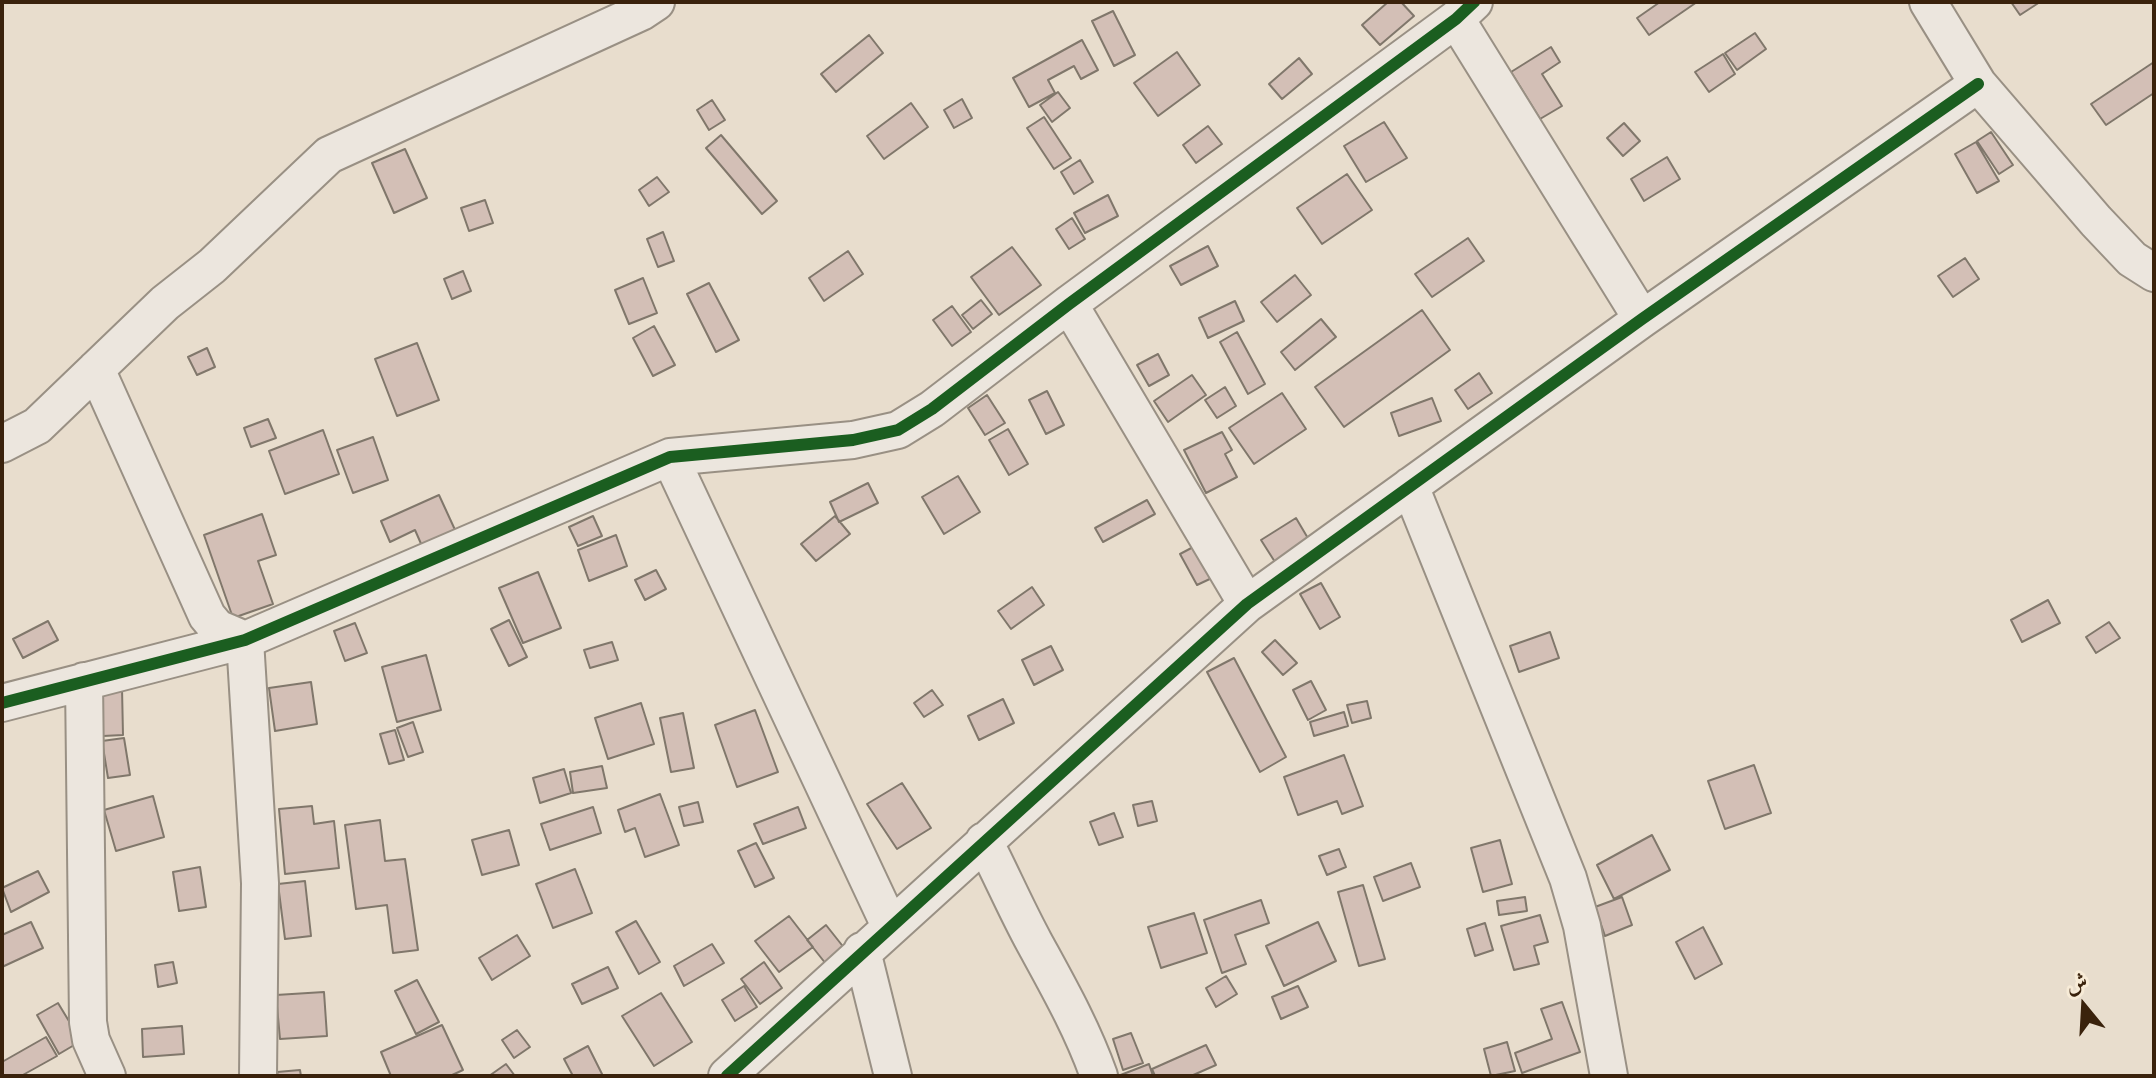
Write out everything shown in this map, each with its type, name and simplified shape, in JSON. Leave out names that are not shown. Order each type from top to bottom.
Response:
[{"type":"street","points":[[2,444],[37,426],[165,303],[212,266],[329,155],[641,12],[656,2]]},
{"type":"street","points":[[1928,2],[1978,84],[2096,221],[2132,259],[2154,273]]},
{"type":"street","points":[[2,703],[245,640],[670,457],[853,440],[898,430],[932,409],[1465,10],[1642,319]]},
{"type":"street","points":[[727,1076],[1247,604],[1642,319],[1978,84]]},
{"type":"street","points":[[1069,304],[1247,604]]},
{"type":"street","points":[[96,369],[207,616],[217,628],[245,640]]},
{"type":"street","points":[[670,457],[890,926]]},
{"type":"street","points":[[1410,486],[1568,878],[1582,926],[1609,1076]]},
{"type":"street","points":[[245,640],[260,883],[258,1076]]},
{"type":"street","points":[[84,681],[88,1022],[91,1040],[107,1076]]},
{"type":"street","points":[[984,841],[1033,941],[1063,991],[1088,1043],[1099,1076]]},
{"type":"street","points":[[862,951],[893,1076]]},
{"type":"building","points":[[1388,2],[1401,2],[1414,16],[1380,45],[1362,25]]},
{"type":"building","points":[[1660,2],[1697,2],[1649,35],[1637,18]]},
{"type":"building","points":[[2011,2],[2040,2],[2020,15]]},
{"type":"building","points":[[1113,11],[1135,55],[1114,66],[1092,21]]},
{"type":"building","points":[[1755,33],[1766,49],[1737,70],[1725,53]]},
{"type":"building","points":[[869,35],[883,53],[836,92],[821,74]]},
{"type":"building","points":[[1082,40],[1098,70],[1081,79],[1074,66],[1048,80],[1055,93],[1029,107],[1013,78]]},
{"type":"building","points":[[1551,47],[1560,62],[1542,74],[1562,106],[1540,119],[1511,72]]},
{"type":"building","points":[[1177,52],[1200,85],[1158,116],[1134,83]]},
{"type":"building","points":[[1723,54],[1735,74],[1709,92],[1695,72]]},
{"type":"building","points":[[1299,58],[1312,74],[1282,99],[1269,84]]},
{"type":"building","points":[[2154,62],[2154,93],[2106,125],[2091,104]]},
{"type":"building","points":[[1058,92],[1070,108],[1052,122],[1040,105]]},
{"type":"building","points":[[962,99],[972,118],[954,128],[944,110]]},
{"type":"building","points":[[712,100],[725,120],[709,130],[697,110]]},
{"type":"building","points":[[911,103],[928,127],[884,159],[867,136]]},
{"type":"building","points":[[1044,117],[1071,158],[1054,169],[1027,128]]},
{"type":"building","points":[[1384,122],[1407,158],[1366,182],[1344,146]]},
{"type":"building","points":[[1624,123],[1640,141],[1623,156],[1607,138]]},
{"type":"building","points":[[1208,126],[1222,144],[1196,163],[1183,145]]},
{"type":"building","points":[[1991,132],[2013,165],[1999,174],[1977,141]]},
{"type":"building","points":[[721,135],[777,201],[762,214],[706,148]]},
{"type":"building","points":[[1976,142],[1999,181],[1977,193],[1955,154]]},
{"type":"building","points":[[405,149],[427,198],[394,213],[372,163]]},
{"type":"building","points":[[1667,157],[1680,179],[1644,201],[1631,179]]},
{"type":"building","points":[[1080,160],[1093,182],[1074,194],[1061,172]]},
{"type":"building","points":[[1347,174],[1372,210],[1322,244],[1297,208]]},
{"type":"building","points":[[657,177],[669,192],[649,206],[639,190]]},
{"type":"building","points":[[1108,195],[1118,216],[1085,233],[1074,213]]},
{"type":"building","points":[[485,200],[493,223],[469,231],[461,208]]},
{"type":"building","points":[[1072,218],[1085,239],[1069,249],[1056,229]]},
{"type":"building","points":[[663,232],[674,261],[658,267],[647,239]]},
{"type":"building","points":[[1468,238],[1484,261],[1432,297],[1415,274]]},
{"type":"building","points":[[1208,246],[1218,266],[1181,285],[1170,266]]},
{"type":"building","points":[[1012,247],[1041,285],[999,315],[971,277]]},
{"type":"building","points":[[848,251],[863,274],[824,301],[809,278]]},
{"type":"building","points":[[1965,258],[1979,279],[1953,297],[1938,276]]},
{"type":"building","points":[[463,271],[471,291],[452,299],[444,279]]},
{"type":"building","points":[[1295,275],[1311,295],[1277,322],[1261,302]]},
{"type":"building","points":[[643,278],[657,313],[629,324],[615,290]]},
{"type":"building","points":[[709,283],[739,340],[716,352],[687,294]]},
{"type":"building","points":[[981,300],[992,314],[973,329],[962,315]]},
{"type":"building","points":[[1235,301],[1244,321],[1208,338],[1199,318]]},
{"type":"building","points":[[952,306],[971,332],[952,346],[933,320]]},
{"type":"building","points":[[1422,310],[1450,350],[1344,427],[1315,387]]},
{"type":"building","points":[[1321,319],[1336,337],[1295,370],[1281,352]]},
{"type":"building","points":[[654,326],[675,365],[653,376],[633,338]]},
{"type":"building","points":[[1237,332],[1265,384],[1248,394],[1220,342]]},
{"type":"building","points":[[417,343],[439,400],[397,416],[375,359]]},
{"type":"building","points":[[207,348],[215,367],[197,375],[188,357]]},
{"type":"building","points":[[1158,354],[1169,375],[1149,386],[1137,365]]},
{"type":"building","points":[[1479,373],[1492,393],[1468,409],[1455,390]]},
{"type":"building","points":[[1192,375],[1206,395],[1168,422],[1154,401]]},
{"type":"building","points":[[1225,387],[1236,406],[1217,418],[1205,400]]},
{"type":"building","points":[[1047,391],[1064,425],[1046,434],[1029,400]]},
{"type":"building","points":[[1282,393],[1306,429],[1254,464],[1229,428]]},
{"type":"building","points":[[987,395],[1005,423],[985,435],[968,408]]},
{"type":"building","points":[[1432,398],[1441,421],[1399,436],[1391,413]]},
{"type":"building","points":[[268,419],[276,438],[251,447],[244,428]]},
{"type":"building","points":[[1008,429],[1028,464],[1009,475],[989,440]]},
{"type":"building","points":[[323,430],[339,474],[285,494],[269,451]]},
{"type":"building","points":[[1222,432],[1232,450],[1225,454],[1237,477],[1206,493],[1184,450]]},
{"type":"building","points":[[373,437],[388,480],[353,493],[337,450]]},
{"type":"building","points":[[958,476],[980,512],[944,534],[922,497]]},
{"type":"building","points":[[868,483],[878,503],[839,522],[830,502]]},
{"type":"building","points":[[439,495],[456,532],[422,546],[415,530],[390,542],[381,521]]},
{"type":"building","points":[[1147,500],[1155,514],[1103,542],[1095,528]]},
{"type":"building","points":[[262,514],[276,555],[258,561],[273,604],[233,618],[204,535]]},
{"type":"building","points":[[593,516],[602,536],[578,546],[569,527]]},
{"type":"building","points":[[835,516],[850,534],[816,561],[801,544]]},
{"type":"building","points":[[1296,518],[1309,540],[1275,562],[1261,540]]},
{"type":"building","points":[[616,535],[627,566],[589,581],[578,550]]},
{"type":"building","points":[[1197,545],[1214,577],[1197,585],[1180,554]]},
{"type":"building","points":[[656,570],[666,589],[645,600],[635,580]]},
{"type":"building","points":[[538,572],[561,628],[523,643],[499,588]]},
{"type":"building","points":[[1321,583],[1340,617],[1320,629],[1300,594]]},
{"type":"building","points":[[1032,587],[1044,605],[1011,629],[998,611]]},
{"type":"building","points":[[2048,600],[2060,623],[2022,642],[2011,620]]},
{"type":"building","points":[[509,620],[527,657],[509,666],[491,629]]},
{"type":"building","points":[[48,621],[58,640],[23,658],[13,639]]},
{"type":"building","points":[[2109,622],[2120,638],[2096,653],[2086,637]]},
{"type":"building","points":[[355,623],[367,653],[345,661],[334,631]]},
{"type":"building","points":[[1550,632],[1559,658],[1519,672],[1510,646]]},
{"type":"building","points":[[1275,640],[1297,663],[1283,675],[1262,652]]},
{"type":"building","points":[[612,642],[618,660],[590,668],[584,650]]},
{"type":"building","points":[[1051,646],[1063,670],[1034,685],[1022,660]]},
{"type":"building","points":[[426,655],[441,710],[397,722],[382,667]]},
{"type":"building","points":[[1234,658],[1286,757],[1260,772],[1207,672]]},
{"type":"building","points":[[1311,681],[1326,710],[1308,720],[1293,690]]},
{"type":"building","points":[[311,682],[317,724],[275,731],[269,688]]},
{"type":"building","points":[[122,688],[123,735],[103,736],[101,689]]},
{"type":"building","points":[[932,690],[943,705],[924,717],[914,703]]},
{"type":"building","points":[[1003,699],[1014,723],[979,740],[968,716]]},
{"type":"building","points":[[1367,701],[1371,718],[1352,723],[1347,705]]},
{"type":"building","points":[[641,703],[654,744],[608,759],[595,718]]},
{"type":"building","points":[[755,710],[778,772],[737,787],[715,725]]},
{"type":"building","points":[[1344,712],[1348,726],[1314,736],[1310,722]]},
{"type":"building","points":[[683,713],[694,768],[671,772],[660,718]]},
{"type":"building","points":[[413,722],[423,752],[408,757],[397,728]]},
{"type":"building","points":[[395,730],[404,760],[389,764],[380,734]]},
{"type":"building","points":[[124,738],[130,775],[108,778],[102,741]]},
{"type":"building","points":[[1344,755],[1363,806],[1342,814],[1337,801],[1298,815],[1284,777]]},
{"type":"building","points":[[1754,765],[1771,813],[1725,829],[1708,781]]},
{"type":"building","points":[[602,766],[607,788],[573,793],[570,772]]},
{"type":"building","points":[[564,769],[571,793],[540,803],[533,778]]},
{"type":"building","points":[[902,783],[931,828],[897,849],[867,804]]},
{"type":"building","points":[[660,794],[679,845],[645,857],[635,828],[625,832],[618,810]]},
{"type":"building","points":[[153,796],[164,837],[116,851],[104,810]]},
{"type":"building","points":[[1152,801],[1157,821],[1138,826],[1133,805]]},
{"type":"building","points":[[698,802],[703,822],[684,826],[679,807]]},
{"type":"building","points":[[312,806],[314,824],[334,821],[339,868],[285,874],[279,809]]},
{"type":"building","points":[[593,807],[601,833],[550,850],[541,824]]},
{"type":"building","points":[[798,807],[806,828],[763,844],[754,824]]},
{"type":"building","points":[[1114,813],[1123,837],[1099,845],[1090,822]]},
{"type":"building","points":[[380,820],[385,861],[405,859],[418,950],[393,953],[387,905],[356,909],[345,825]]},
{"type":"building","points":[[509,830],[519,865],[482,875],[472,840]]},
{"type":"building","points":[[1652,835],[1670,870],[1614,899],[1597,865]]},
{"type":"building","points":[[1500,840],[1512,884],[1483,892],[1471,848]]},
{"type":"building","points":[[756,843],[774,878],[755,887],[738,851]]},
{"type":"building","points":[[1339,849],[1346,867],[1327,875],[1319,856]]},
{"type":"building","points":[[1411,863],[1420,887],[1383,901],[1374,877]]},
{"type":"building","points":[[200,867],[206,907],[179,911],[173,872]]},
{"type":"building","points":[[575,869],[592,913],[553,928],[536,884]]},
{"type":"building","points":[[38,871],[49,892],[11,912],[2,888]]},
{"type":"building","points":[[305,881],[311,936],[285,939],[278,884]]},
{"type":"building","points":[[1363,885],[1385,959],[1359,966],[1338,892]]},
{"type":"building","points":[[1525,897],[1527,911],[1499,915],[1497,901]]},
{"type":"building","points":[[1622,897],[1632,925],[1605,936],[1595,907]]},
{"type":"building","points":[[1261,900],[1269,923],[1235,935],[1246,964],[1222,973],[1204,920]]},
{"type":"building","points":[[1194,913],[1207,953],[1161,968],[1148,927]]},
{"type":"building","points":[[1540,915],[1548,942],[1534,946],[1539,964],[1514,970],[1501,926]]},
{"type":"building","points":[[789,916],[813,947],[779,972],[755,941]]},
{"type":"building","points":[[636,921],[660,962],[639,974],[616,932]]},
{"type":"building","points":[[31,922],[43,948],[2,967],[2,935]]},
{"type":"building","points":[[1318,922],[1336,961],[1284,986],[1266,946]]},
{"type":"building","points":[[1485,923],[1493,950],[1475,956],[1467,929]]},
{"type":"building","points":[[826,925],[845,949],[826,964],[807,940]]},
{"type":"building","points":[[1703,927],[1722,964],[1695,979],[1676,942]]},
{"type":"building","points":[[517,935],[530,956],[492,980],[479,958]]},
{"type":"building","points":[[712,944],[724,963],[684,986],[674,966]]},
{"type":"building","points":[[173,962],[177,983],[158,987],[155,965]]},
{"type":"building","points":[[764,962],[782,988],[760,1004],[741,979]]},
{"type":"building","points":[[608,967],[618,988],[582,1004],[572,984]]},
{"type":"building","points":[[1226,976],[1237,994],[1216,1007],[1206,988]]},
{"type":"building","points":[[417,980],[439,1022],[416,1034],[395,991]]},
{"type":"building","points":[[744,986],[757,1007],[735,1021],[722,1000]]},
{"type":"building","points":[[1298,986],[1308,1007],[1281,1019],[1272,997]]},
{"type":"building","points":[[324,992],[327,1036],[280,1039],[276,995]]},
{"type":"building","points":[[661,993],[692,1042],[654,1066],[622,1016]]},
{"type":"building","points":[[1562,1002],[1580,1052],[1522,1073],[1515,1053],[1552,1039],[1541,1009]]},
{"type":"building","points":[[58,1003],[81,1041],[59,1054],[37,1015]]},
{"type":"building","points":[[442,1025],[463,1070],[450,1076],[391,1076],[381,1052]]},
{"type":"building","points":[[182,1026],[184,1054],[143,1057],[142,1029]]},
{"type":"building","points":[[517,1030],[530,1047],[514,1058],[502,1040]]},
{"type":"building","points":[[1131,1033],[1143,1063],[1123,1070],[1113,1039]]},
{"type":"building","points":[[46,1037],[57,1056],[21,1076],[2,1076],[2,1062]]},
{"type":"building","points":[[1507,1042],[1515,1071],[1491,1076],[1484,1049]]},
{"type":"building","points":[[1206,1045],[1216,1065],[1191,1076],[1155,1076],[1152,1069]]},
{"type":"building","points":[[588,1046],[603,1076],[573,1076],[564,1059]]},
{"type":"building","points":[[506,1064],[515,1076],[489,1076]]},
{"type":"building","points":[[1149,1064],[1153,1076],[1118,1076]]},
{"type":"building","points":[[300,1070],[301,1076],[278,1076],[277,1072]]},
{"type":"cycle path","points":[[2,703],[245,640],[670,457],[853,440],[898,430],[932,409],[1069,304],[1456,19],[1474,2]]},
{"type":"cycle path","points":[[727,1076],[1247,604],[1642,319],[1978,84]]}]
